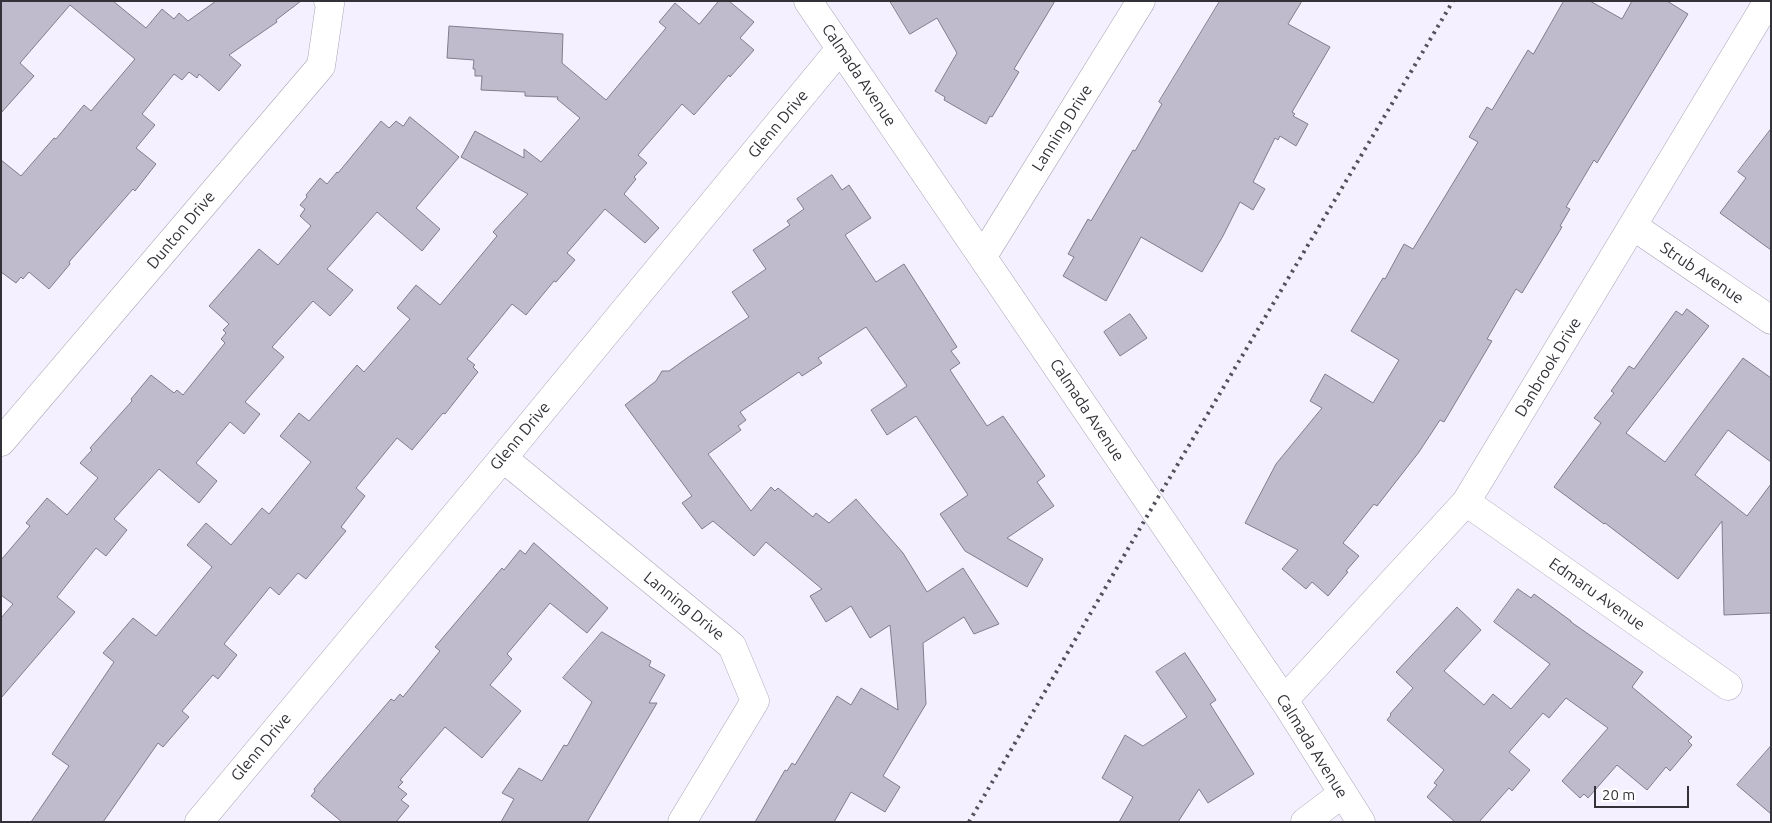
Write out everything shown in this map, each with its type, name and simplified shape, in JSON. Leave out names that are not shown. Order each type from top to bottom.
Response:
[{"type":"street","name":"Calmada Avenue","points":[[808,1],[1284,700],[1361,822]]},
{"type":"street","name":"Lanning Drive","points":[[983,256],[1141,1]]},
{"type":"street","name":"Danbrook Drive","points":[[1284,700],[1466,502],[1768,1]]},
{"type":"street","name":"Dunton Drive","points":[[1,442],[321,66],[328,3]]},
{"type":"street","name":"Glenn Drive","points":[[199,822],[840,49]]},
{"type":"street","name":"Strub Avenue","points":[[1633,226],[1771,320]]},
{"type":"street","name":"Lanning Drive","points":[[502,458],[732,646],[755,701],[682,822]]},
{"type":"street","name":"Edmaru Avenue","points":[[1466,502],[1728,686]]},
{"type":"street","points":[[1305,822],[1342,794]]},
{"type":"building","points":[[1,1],[113,1],[146,28],[162,9],[174,19],[179,13],[188,21],[216,1],[301,1],[276,20],[277,22],[229,55],[241,65],[219,91],[199,74],[197,78],[189,72],[182,80],[174,74],[142,114],[155,125],[136,148],[156,164],[135,191],[133,189],[69,262],[70,264],[49,289],[29,272],[16,283],[1,272],[1,160],[21,176],[54,138],[56,139],[84,105],[91,111],[135,59],[70,5],[20,63],[34,76],[1,113]]},
{"type":"building","points":[[719,1],[729,1],[754,22],[740,38],[754,50],[694,115],[682,104],[638,155],[647,163],[634,177],[636,179],[624,194],[659,228],[645,243],[605,209],[567,253],[575,260],[556,282],[554,281],[526,315],[512,304],[467,359],[475,365],[473,367],[478,372],[445,414],[443,413],[412,450],[397,438],[356,488],[365,496],[341,527],[346,531],[306,579],[298,573],[279,595],[270,587],[224,644],[237,655],[218,679],[213,675],[182,711],[189,717],[163,747],[158,743],[103,822],[31,822],[69,766],[52,754],[114,662],[103,653],[133,618],[156,636],[212,567],[187,545],[206,523],[231,545],[262,508],[269,514],[311,462],[280,436],[299,413],[309,421],[357,365],[364,372],[410,319],[397,308],[416,285],[440,305],[497,236],[493,232],[528,194],[461,157],[475,131],[524,158],[524,149],[541,162],[580,118],[557,99],[558,97],[525,96],[525,92],[481,90],[482,76],[475,76],[475,69],[473,69],[474,60],[447,58],[449,26],[563,34],[562,63],[606,100],[666,28],[659,22],[675,3],[699,24]]},
{"type":"building","points":[[890,1],[1055,1],[1014,69],[1019,72],[986,124],[944,100],[945,97],[935,91],[957,53],[937,18],[910,34]]},
{"type":"building","points":[[1220,1],[1302,1],[1288,24],[1330,47],[1292,112],[1295,114],[1293,116],[1308,124],[1296,146],[1280,136],[1278,140],[1275,138],[1253,182],[1265,189],[1253,210],[1240,202],[1202,272],[1141,237],[1106,301],[1063,276],[1074,257],[1068,254],[1088,219],[1091,221],[1133,150],[1135,151],[1162,104],[1159,102]]},
{"type":"building","points":[[1564,1],[1590,1],[1622,19],[1632,1],[1667,1],[1688,14],[1597,163],[1594,160],[1566,207],[1570,209],[1560,226],[1562,227],[1522,293],[1516,289],[1487,339],[1492,341],[1444,422],[1440,420],[1419,452],[1377,506],[1374,504],[1343,543],[1359,556],[1328,596],[1312,582],[1306,589],[1282,569],[1298,550],[1245,523],[1276,464],[1322,408],[1310,401],[1325,374],[1373,403],[1399,360],[1351,331],[1383,278],[1385,279],[1404,244],[1413,249],[1478,142],[1469,137],[1487,107],[1492,110],[1528,50],[1533,54]]},
{"type":"building","points":[[410,117],[459,157],[416,208],[440,229],[422,251],[377,212],[327,269],[353,290],[330,316],[313,301],[272,347],[284,357],[245,402],[260,414],[244,434],[230,422],[196,463],[217,481],[199,503],[159,469],[114,519],[127,530],[106,556],[96,548],[57,597],[75,612],[1,698],[1,618],[13,604],[1,595],[1,560],[30,526],[26,523],[47,498],[67,515],[98,478],[80,463],[92,450],[90,448],[132,401],[131,399],[151,375],[174,393],[177,390],[183,395],[225,343],[221,339],[226,333],[223,330],[229,324],[209,306],[259,249],[278,265],[311,226],[300,216],[305,209],[300,205],[320,178],[327,184],[381,121],[389,128],[396,121],[403,126]]},
{"type":"building","points":[[1771,129],[1771,250],[1720,213],[1746,178],[1738,172]]},
{"type":"building","points":[[832,175],[842,190],[849,185],[871,218],[845,235],[876,282],[904,264],[957,347],[951,351],[960,363],[950,370],[987,426],[1003,416],[1045,476],[1037,482],[1054,506],[1007,538],[1043,559],[1027,587],[965,551],[940,514],[968,495],[916,416],[887,435],[871,410],[907,386],[866,327],[818,358],[822,363],[802,376],[799,372],[740,412],[746,420],[738,426],[741,430],[708,454],[751,511],[771,487],[775,491],[778,488],[813,517],[816,513],[829,523],[856,499],[903,553],[927,592],[963,568],[999,624],[974,634],[964,617],[923,643],[926,704],[883,776],[900,787],[885,812],[851,792],[834,822],[755,822],[785,770],[787,771],[792,763],[795,765],[837,696],[851,705],[861,688],[898,710],[890,625],[870,638],[851,606],[826,622],[810,596],[822,589],[766,542],[754,556],[713,521],[702,529],[682,503],[692,496],[625,405],[656,381],[662,371],[669,371],[749,317],[732,292],[766,269],[753,250],[790,225],[787,221],[804,209],[797,199]]},
{"type":"building","points":[[1687,309],[1709,326],[1626,433],[1665,462],[1743,358],[1771,378],[1771,462],[1728,430],[1695,475],[1747,516],[1771,484],[1771,613],[1724,615],[1722,521],[1678,579],[1554,487],[1601,423],[1594,418],[1614,393],[1611,391],[1629,366],[1634,369],[1676,311],[1682,315]]},
{"type":"building","points":[[1130,314],[1147,338],[1120,356],[1104,332]]},
{"type":"building","points":[[534,543],[608,608],[587,633],[550,603],[507,654],[512,659],[490,685],[521,711],[482,758],[445,727],[400,780],[403,782],[398,787],[407,794],[401,800],[409,806],[396,822],[342,822],[311,796],[315,791],[314,789],[391,699],[394,701],[400,694],[403,697],[440,651],[435,647],[502,568],[504,570],[520,550],[525,554]]},
{"type":"building","points":[[1518,589],[1531,598],[1534,594],[1643,672],[1632,687],[1692,737],[1688,741],[1692,745],[1670,771],[1666,767],[1647,790],[1617,765],[1588,798],[1584,794],[1580,798],[1562,781],[1608,728],[1566,698],[1549,718],[1543,713],[1509,752],[1530,770],[1512,791],[1509,788],[1479,822],[1455,822],[1427,797],[1437,785],[1434,783],[1444,770],[1387,720],[1413,688],[1396,672],[1457,607],[1481,630],[1444,671],[1484,705],[1493,694],[1511,709],[1550,664],[1494,622]]},
{"type":"building","points":[[602,632],[651,661],[649,666],[665,675],[649,703],[657,703],[587,822],[501,822],[514,799],[502,793],[519,768],[542,781],[564,745],[567,746],[592,702],[563,678]]},
{"type":"building","points":[[1185,653],[1216,700],[1210,704],[1254,774],[1208,803],[1199,789],[1178,822],[1119,822],[1133,797],[1102,778],[1125,735],[1143,746],[1187,717],[1156,672]]},
{"type":"building","points":[[1771,746],[1771,814],[1737,785]]},
{"type":"railway","points":[[969,822],[1153,506],[1453,1]]}]
